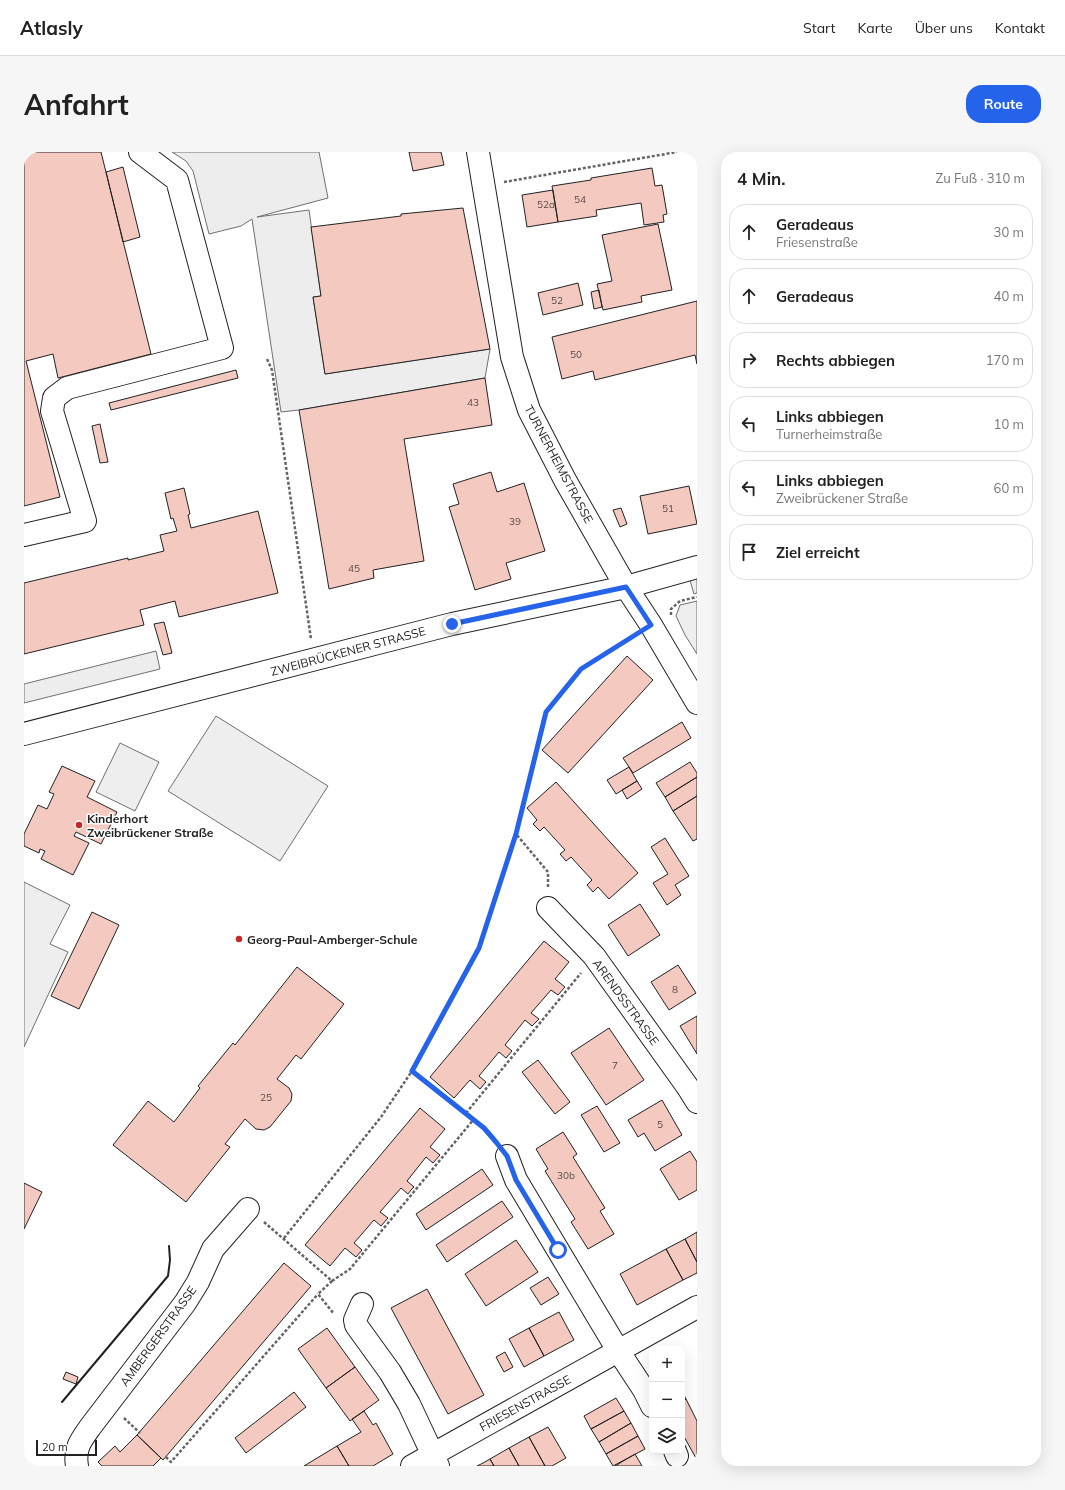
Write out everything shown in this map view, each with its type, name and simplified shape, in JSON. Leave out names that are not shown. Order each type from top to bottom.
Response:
[{"type":"street","points":[[24,536],[85,521],[52,411],[54,398],[67,388],[222,348],[177,180],[140,152]]},
{"type":"street","name":"TURNERHEIMSTRASSE","points":[[478,152],[512,356],[528,407],[565,480],[626,587],[651,625],[697,704]]},
{"type":"street","name":"ZWEIBRÜCKENER STRASSE","points":[[24,734],[452,624],[626,587],[697,567]]},
{"type":"street","name":"ARENDSSTRASSE","points":[[548,908],[594,956],[697,1102]]},
{"type":"street","points":[[507,1156],[516,1180],[649,1400]]},
{"type":"street","name":"AMBERGERSTRASSE","points":[[77,1466],[75,1456],[80,1443],[90,1426],[185,1303],[198,1282],[214,1250],[248,1209]]},
{"type":"street","name":"FRIESENSTRASSE","points":[[412,1466],[435,1460],[697,1308]]},
{"type":"street","points":[[358,1312],[356,1325],[390,1372],[409,1404],[435,1460]]},
{"type":"path","points":[[484,185],[677,152]]},
{"type":"path","points":[[267,359],[272,370],[314,659]]},
{"type":"path","points":[[671,619],[671,609],[680,601],[697,597]]},
{"type":"path","points":[[332,1281],[284,1238],[381,1117],[412,1071],[479,948],[516,834],[546,712],[581,669],[651,625]]},
{"type":"path","points":[[516,834],[548,872],[548,908]]},
{"type":"path","points":[[466,1113],[594,956]]},
{"type":"path","points":[[412,1071],[474,1119],[484,1128],[507,1156]]},
{"type":"path","points":[[166,1457],[171,1462],[318,1294],[332,1281],[350,1269],[474,1119]]},
{"type":"path","points":[[318,1294],[339,1319],[358,1312]]},
{"type":"path","points":[[136,1429],[140,1433]]},
{"type":"shaded area","points":[[172,152],[319,152],[328,198],[257,217],[309,210],[321,296],[313,297],[325,374],[490,349],[485,378],[281,412],[252,219],[241,226],[209,234],[193,171],[186,161]]},
{"type":"shaded area","points":[[697,575],[697,593],[694,594],[689,577]]},
{"type":"shaded area","points":[[697,601],[697,654],[685,635],[676,616],[680,605]]},
{"type":"shaded area","points":[[156,651],[160,669],[24,703],[24,684]]},
{"type":"shaded area","points":[[216,716],[328,786],[280,861],[168,791]]},
{"type":"shaded area","points":[[120,743],[159,762],[135,811],[96,792]]},
{"type":"shaded area","points":[[24,882],[70,905],[50,944],[68,952],[24,1047]]},
{"type":"building","points":[[24,152],[101,152],[151,354],[58,378],[53,354],[26,361],[60,497],[24,506]]},
{"type":"building","points":[[409,152],[441,152],[444,165],[413,171]]},
{"type":"building","points":[[123,167],[140,237],[123,242],[106,172]]},
{"type":"building","points":[[652,168],[655,186],[662,185],[667,214],[663,215],[664,222],[644,225],[641,203],[596,210],[597,216],[558,222],[552,186]]},
{"type":"building","points":[[553,190],[558,222],[527,227],[522,195]]},
{"type":"building","points":[[463,208],[490,349],[325,374],[313,297],[321,296],[311,227],[401,216],[401,214]]},
{"type":"building","points":[[658,224],[672,290],[641,296],[642,302],[603,310],[597,284],[612,281],[602,235]]},
{"type":"building","points":[[578,283],[583,305],[543,315],[538,293]]},
{"type":"building","points":[[599,290],[602,307],[594,309],[591,292]]},
{"type":"building","points":[[697,301],[697,364],[695,355],[595,380],[593,371],[562,379],[552,337]]},
{"type":"building","points":[[236,370],[238,378],[111,410],[109,403]]},
{"type":"building","points":[[485,378],[492,425],[404,439],[424,561],[373,570],[374,578],[329,589],[299,410]]},
{"type":"building","points":[[100,424],[108,462],[100,463],[92,426]]},
{"type":"building","points":[[491,472],[497,492],[524,483],[545,551],[506,563],[511,579],[475,590],[449,507],[459,504],[453,484]]},
{"type":"building","points":[[689,486],[697,524],[648,534],[640,496]]},
{"type":"building","points":[[184,488],[190,514],[188,515],[191,528],[258,511],[278,593],[179,617],[175,601],[140,610],[144,625],[24,654],[24,583],[164,551],[160,535],[177,531],[173,518],[171,519],[165,493]]},
{"type":"building","points":[[621,508],[627,524],[620,527],[613,510]]},
{"type":"building","points":[[164,622],[172,653],[163,655],[154,624]]},
{"type":"building","points":[[627,656],[653,680],[568,773],[542,750]]},
{"type":"building","points":[[682,722],[691,738],[633,773],[623,758]]},
{"type":"building","points":[[690,762],[697,773],[697,777],[665,797],[656,783]]},
{"type":"building","points":[[62,766],[95,781],[87,797],[117,812],[101,844],[76,832],[74,836],[89,843],[73,875],[41,859],[45,851],[40,849],[39,853],[24,846],[24,834],[38,805],[47,809],[54,794],[49,792]]},
{"type":"building","points":[[629,767],[637,781],[616,794],[607,780]]},
{"type":"building","points":[[697,777],[697,796],[673,811],[665,797]]},
{"type":"building","points":[[637,781],[642,789],[627,799],[622,790]]},
{"type":"building","points":[[556,782],[638,873],[609,899],[598,887],[593,892],[587,885],[592,880],[571,857],[566,861],[560,854],[565,850],[544,827],[540,831],[533,824],[537,820],[527,808]]},
{"type":"building","points":[[697,796],[697,839],[693,841],[673,811]]},
{"type":"building","points":[[665,838],[689,876],[675,885],[681,895],[667,905],[653,883],[668,874],[651,847]]},
{"type":"building","points":[[640,904],[660,935],[628,956],[608,925]]},
{"type":"building","points":[[92,912],[119,925],[79,1009],[51,996]]},
{"type":"building","points":[[544,941],[569,962],[555,979],[565,987],[558,995],[551,990],[531,1013],[539,1019],[532,1026],[525,1020],[505,1045],[512,1051],[506,1058],[499,1052],[479,1076],[486,1082],[480,1089],[470,1080],[454,1098],[430,1077]]},
{"type":"building","points":[[678,965],[696,993],[669,1010],[651,982]]},
{"type":"building","points":[[297,967],[344,1004],[301,1059],[296,1055],[277,1079],[289,1088],[292,1094],[291,1101],[270,1127],[264,1130],[256,1129],[245,1119],[225,1144],[230,1147],[186,1202],[113,1145],[148,1101],[174,1122],[200,1088],[198,1086],[233,1043],[235,1045]]},
{"type":"building","points":[[697,1016],[697,1054],[680,1026]]},
{"type":"building","points":[[609,1028],[644,1080],[606,1105],[571,1053]]},
{"type":"building","points":[[538,1060],[570,1102],[555,1114],[522,1072]]},
{"type":"building","points":[[662,1100],[682,1135],[655,1151],[644,1133],[638,1137],[628,1120]]},
{"type":"building","points":[[597,1106],[620,1143],[604,1152],[581,1115]]},
{"type":"building","points":[[420,1108],[445,1129],[430,1147],[440,1155],[433,1163],[426,1157],[407,1181],[414,1187],[408,1194],[401,1188],[380,1212],[388,1218],[381,1226],[374,1220],[354,1243],[362,1250],[356,1257],[345,1248],[330,1266],[305,1245]]},
{"type":"building","points":[[563,1132],[577,1154],[573,1157],[605,1208],[600,1211],[614,1234],[588,1249],[571,1222],[575,1219],[545,1171],[548,1169],[536,1149]]},
{"type":"building","points":[[690,1151],[697,1162],[697,1190],[679,1200],[660,1169]]},
{"type":"building","points":[[482,1169],[493,1185],[426,1230],[416,1214]]},
{"type":"building","points":[[24,1183],[42,1192],[24,1229]]},
{"type":"building","points":[[502,1201],[513,1217],[447,1262],[436,1245]]},
{"type":"building","points":[[697,1232],[697,1262],[685,1239]]},
{"type":"building","points":[[685,1239],[697,1262],[697,1273],[683,1280],[666,1249]]},
{"type":"building","points":[[516,1240],[538,1272],[486,1306],[465,1274]]},
{"type":"building","points":[[666,1249],[683,1280],[637,1305],[620,1274]]},
{"type":"building","points":[[284,1263],[311,1286],[163,1460],[137,1435]]},
{"type":"building","points":[[548,1277],[559,1294],[541,1305],[530,1288]]},
{"type":"building","points":[[427,1289],[484,1395],[448,1414],[391,1308]]},
{"type":"building","points":[[559,1312],[574,1340],[544,1356],[529,1328]]},
{"type":"building","points":[[327,1328],[355,1367],[326,1388],[298,1349]]},
{"type":"building","points":[[529,1328],[544,1356],[524,1367],[509,1339]]},
{"type":"building","points":[[505,1352],[513,1367],[504,1372],[496,1357]]},
{"type":"building","points":[[355,1367],[379,1400],[350,1421],[326,1388]]},
{"type":"building","points":[[66,1372],[78,1377],[76,1384],[63,1379]]},
{"type":"building","points":[[294,1392],[306,1407],[246,1453],[235,1438]]},
{"type":"building","points":[[616,1398],[624,1411],[591,1429],[584,1416]]},
{"type":"building","points":[[685,1400],[697,1421],[697,1460],[685,1438]]},
{"type":"building","points":[[364,1411],[373,1425],[376,1423],[393,1454],[373,1466],[349,1466],[337,1446],[361,1432],[352,1419]]},
{"type":"building","points":[[624,1411],[631,1423],[599,1442],[591,1429]]},
{"type":"building","points":[[631,1423],[638,1436],[606,1454],[599,1442]]},
{"type":"building","points":[[548,1427],[566,1458],[552,1466],[545,1466],[529,1437]]},
{"type":"building","points":[[137,1435],[161,1458],[153,1466],[102,1466],[98,1462],[115,1446],[120,1452]]},
{"type":"building","points":[[638,1436],[645,1449],[613,1466],[606,1454]]},
{"type":"building","points":[[529,1437],[545,1466],[519,1466],[509,1448]]},
{"type":"building","points":[[337,1446],[349,1466],[304,1466]]},
{"type":"building","points":[[509,1448],[519,1466],[494,1466],[490,1459]]},
{"type":"building","points":[[635,1454],[642,1466],[615,1466]]},
{"type":"building","points":[[490,1459],[494,1466],[477,1466],[483,1463]]},
{"type":"wall","points":[[62,1402],[168,1276],[170,1260],[169,1246]]},
{"type":"place","name":"Kinderhort Zweibrückener Straße","points":[[79,825]]},
{"type":"place","name":"Georg-Paul-Amberger-Schule","points":[[239,939]]},
{"type":"route","points":[[452,624],[626,587],[651,625],[581,669],[546,712],[516,834],[479,948],[412,1071],[474,1119],[496,1142],[507,1156],[516,1180],[558,1250]]}]
